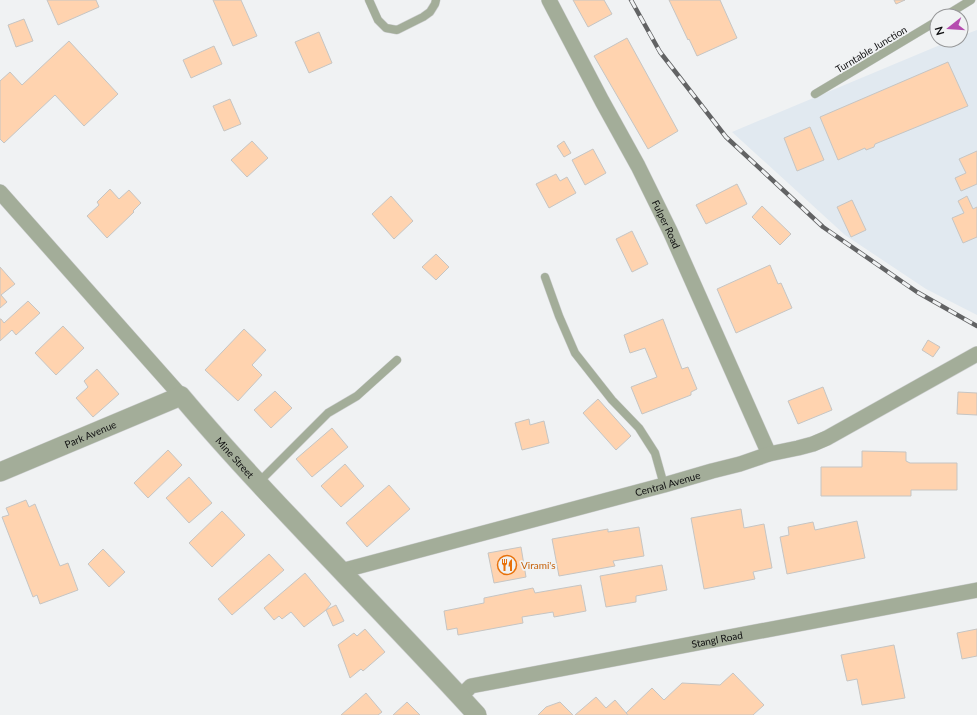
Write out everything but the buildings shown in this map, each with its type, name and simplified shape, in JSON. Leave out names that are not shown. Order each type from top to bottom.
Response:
[{"type":"street","name":"Fulper Road","points":[[549,0],[638,166],[670,231],[769,454]]},
{"type":"street","name":"Mine Street","points":[[0,192],[258,483],[477,715]]},
{"type":"street","name":"Central Avenue","points":[[341,571],[664,486],[769,454],[813,444],[827,438],[977,354]]},
{"type":"street","name":"Park Avenue","points":[[0,472],[181,396]]},
{"type":"street","name":"Stangl Road","points":[[460,697],[471,686],[608,659],[831,619],[977,590]]},
{"type":"lane","points":[[369,0],[378,20],[386,28],[397,30],[430,12],[436,0]]},
{"type":"lane","points":[[958,8],[971,0]]},
{"type":"lane","name":"Turntable Junction","points":[[815,94],[929,26]]},
{"type":"lane","points":[[545,277],[559,316],[575,353],[612,400],[639,428],[655,454],[664,486]]},
{"type":"lane","points":[[258,483],[328,413],[357,396],[397,360]]},
{"type":"shaded area","points":[[977,30],[977,315],[926,289],[845,235],[732,132],[933,48],[969,48],[969,33]]},
{"type":"railway","points":[[631,0],[660,52],[726,137],[823,227],[917,292],[977,326]]},
{"type":"place","name":"Virami's","points":[[507,565]]}]
